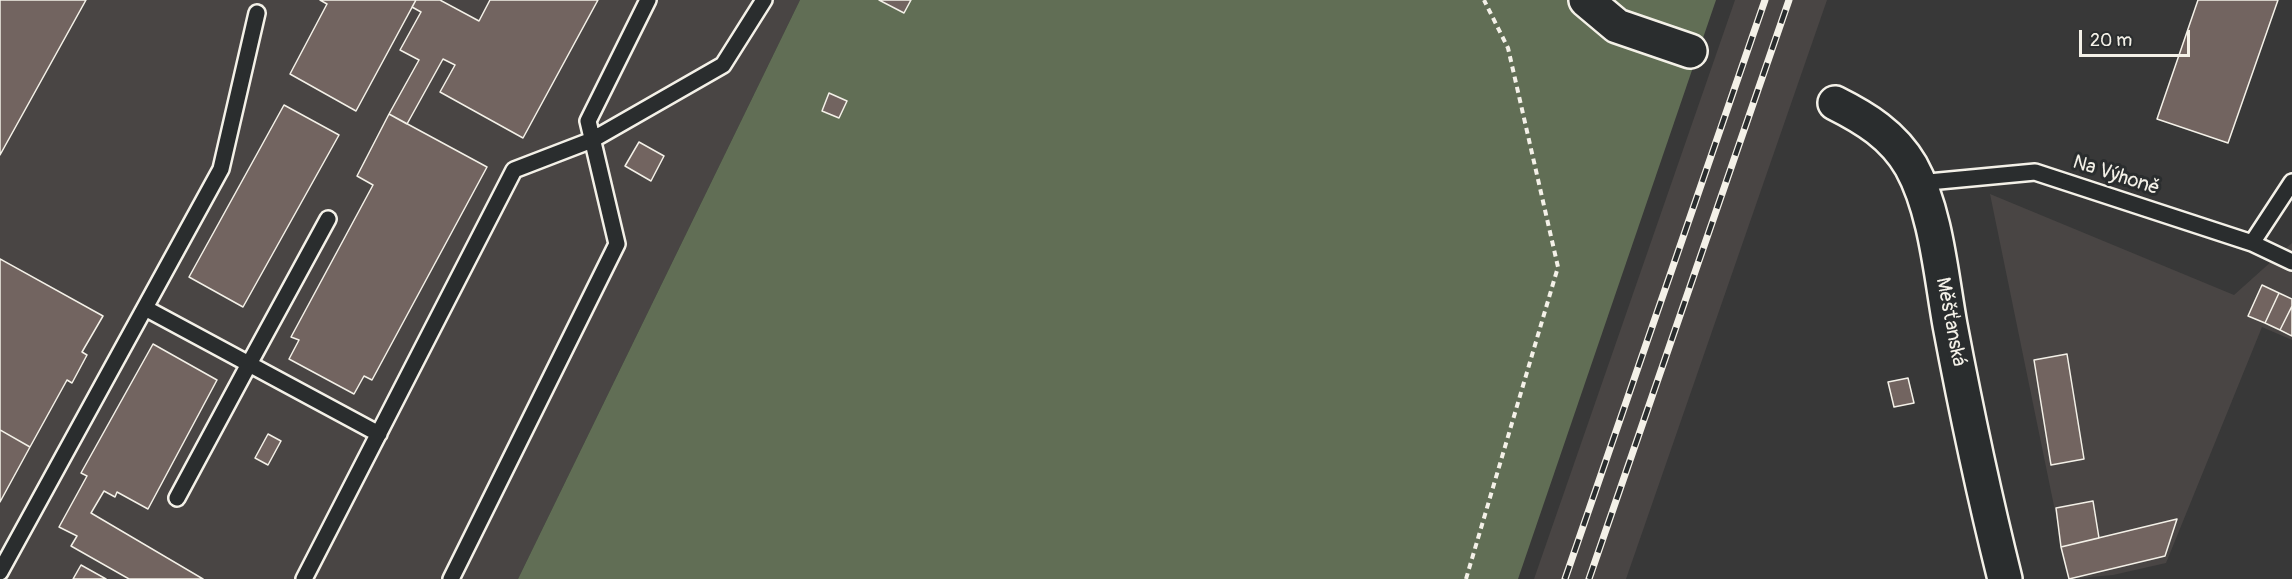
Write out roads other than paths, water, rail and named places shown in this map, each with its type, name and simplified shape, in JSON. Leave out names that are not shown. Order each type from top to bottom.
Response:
[{"type":"main road","points":[[1586,0],[1617,26],[1690,51]]},
{"type":"main road","name":"Měšťanská","points":[[1835,103],[1864,118],[1883,133],[1910,165],[1918,183],[1935,241],[1969,422],[2005,579]]},
{"type":"lane","points":[[451,579],[617,244],[588,121],[648,0]]},
{"type":"lane","points":[[304,579],[514,170],[592,140],[723,65],[764,0]]},
{"type":"lane","points":[[0,572],[221,169],[257,13]]},
{"type":"lane","name":"Na Výhoně","points":[[1918,183],[2035,172],[2252,243],[2292,262]]},
{"type":"lane","points":[[2252,243],[2292,182]]},
{"type":"lane","points":[[177,498],[328,219]]},
{"type":"lane","points":[[145,308],[379,434]]},
{"type":"railway","points":[[1565,579],[1765,0]]},
{"type":"railway","points":[[1589,579],[1789,0]]}]
